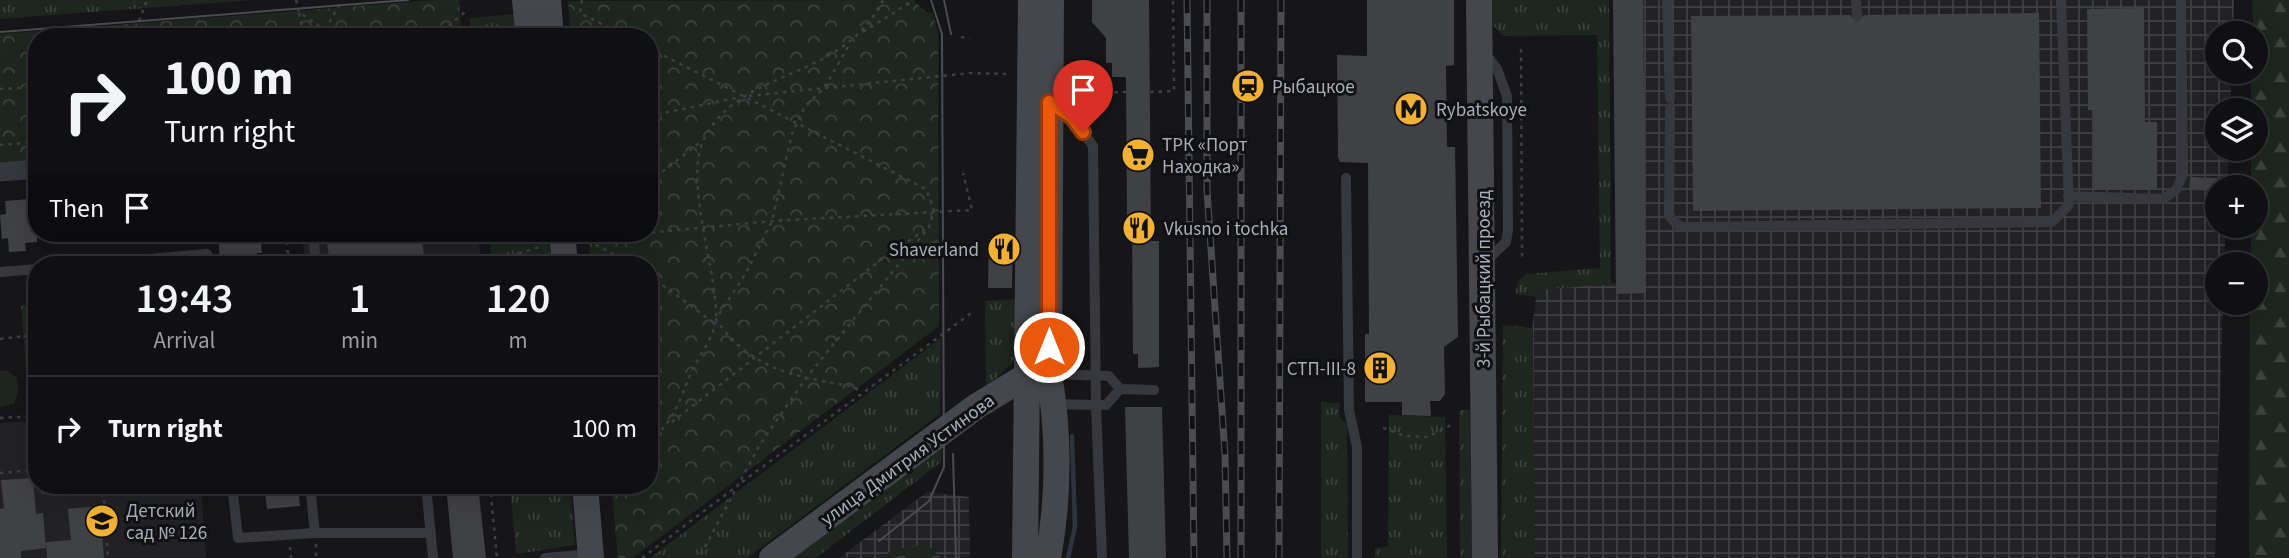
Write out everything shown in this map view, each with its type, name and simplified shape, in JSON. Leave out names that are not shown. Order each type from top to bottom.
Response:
[{"type":"street","points":[[525,0],[527,28]]},
{"type":"street","points":[[548,0],[550,28]]},
{"type":"street","points":[[1031,0],[1039,374],[1054,404],[1056,498],[1048,558]]},
{"type":"street","points":[[1025,558],[1061,98],[1051,0]]},
{"type":"street","name":"3-й Рыбацкий проезд","points":[[1479,0],[1485,558]]},
{"type":"street","points":[[0,172],[28,170]]},
{"type":"street","name":"улица Дмитрия Устинова","points":[[772,558],[977,406],[1039,374]]},
{"type":"street","points":[[586,494],[591,556]]},
{"type":"lane","points":[[1667,0],[1669,216],[1681,227],[2052,222],[2069,205],[2061,0]]},
{"type":"lane","points":[[1856,0],[1857,15]]},
{"type":"lane","points":[[2068,196],[2163,199],[2176,190],[2183,174],[2181,0]]},
{"type":"lane","points":[[1061,98],[1093,146],[1095,375],[1102,558]]},
{"type":"lane","points":[[1346,178],[1349,410],[1357,447],[1357,558]]},
{"type":"lane","points":[[184,256],[207,256]]},
{"type":"lane","points":[[0,272],[28,270]]},
{"type":"lane","points":[[1039,374],[1109,376],[1120,389],[1154,390]]},
{"type":"lane","points":[[1054,404],[1106,405],[1120,389]]},
{"type":"lane","points":[[233,494],[238,538],[315,533],[430,533]]},
{"type":"lane","points":[[311,494],[315,533]]},
{"type":"lane","points":[[427,494],[433,558]]},
{"type":"lane","points":[[545,558],[591,556]]},
{"type":"path","points":[[136,28],[147,0]]},
{"type":"path","points":[[296,0],[302,28]]},
{"type":"path","points":[[326,28],[342,0]]},
{"type":"path","points":[[582,0],[580,13],[609,28]]},
{"type":"path","points":[[671,422],[715,321],[746,273],[772,221],[787,149],[805,106],[824,88],[849,44],[883,0]]},
{"type":"path","points":[[860,33],[914,0]]},
{"type":"path","points":[[1150,92],[1174,91],[1173,0]]},
{"type":"path","points":[[299,12],[323,28]]},
{"type":"path","points":[[446,28],[465,12]]},
{"type":"path","points":[[961,37],[970,38]]},
{"type":"path","points":[[658,175],[702,141],[726,108],[849,44]]},
{"type":"path","points":[[1521,49],[1522,259]]},
{"type":"path","points":[[658,52],[926,189],[934,210],[929,227],[806,378],[759,446],[699,558]]},
{"type":"path","points":[[658,114],[745,96],[970,73],[1014,74]]},
{"type":"path","points":[[0,89],[28,87]]},
{"type":"path","points":[[1061,98],[1126,92]]},
{"type":"path","points":[[702,141],[699,175],[715,321]]},
{"type":"path","points":[[0,145],[28,143]]},
{"type":"path","points":[[658,232],[772,221],[972,210],[963,173]]},
{"type":"path","points":[[658,434],[882,259],[929,227]]},
{"type":"path","points":[[509,256],[555,242]]},
{"type":"path","points":[[573,242],[611,256]]},
{"type":"path","points":[[658,281],[715,321],[731,341],[755,358],[791,374],[853,386],[861,393]]},
{"type":"path","points":[[642,558],[974,311]]},
{"type":"path","points":[[0,339],[28,334]]},
{"type":"path","points":[[0,418],[28,416]]},
{"type":"path","points":[[1383,428],[1405,436],[1427,437],[1451,425]]},
{"type":"path","points":[[0,473],[28,471]]},
{"type":"path","points":[[100,494],[104,497],[108,558]]},
{"type":"path","points":[[491,494],[497,558]]},
{"type":"shaded area","points":[[1613,0],[2234,0],[2233,21],[2205,21],[2205,84],[2231,84],[2231,98],[2205,98],[2205,161],[2228,161],[2228,175],[2205,175],[2205,238],[2225,238],[2225,252],[2205,252],[2205,315],[2223,315],[2215,558],[1535,558],[1531,338],[1537,290],[1616,283]]},
{"type":"shaded area","points":[[303,242],[479,242],[480,256],[304,256]]},
{"type":"shaded area","name":"Детский сад № 126","points":[[28,421],[28,494],[202,494],[206,558],[0,558],[0,423]]},
{"type":"shaded area","points":[[927,492],[969,497],[970,558],[839,558]]},
{"type":"green space","points":[[0,0],[252,0],[0,19]]},
{"type":"green space","points":[[459,0],[461,28],[77,28]]},
{"type":"green space","points":[[913,0],[926,12],[933,13],[938,34],[939,326],[633,558],[618,558],[612,494],[658,494],[658,256],[590,256],[589,242],[658,242],[658,28],[570,28],[568,1]]},
{"type":"green space","points":[[1492,0],[1609,0],[1611,284],[1538,290],[1537,297],[1515,294],[1518,282],[1526,274],[1600,268],[1597,35],[1503,36],[1493,25]]},
{"type":"green space","points":[[2252,0],[2289,0],[2289,558],[2249,558],[2250,315],[2268,315],[2268,252],[2251,252],[2251,238],[2268,238],[2268,175],[2251,175],[2251,161],[2268,161],[2268,98],[2251,98],[2251,84],[2268,84],[2268,21],[2253,21]]},
{"type":"green space","points":[[516,14],[517,28],[471,28],[470,18]]},
{"type":"green space","points":[[28,32],[28,161],[0,163],[0,34]]},
{"type":"green space","points":[[490,242],[549,242],[550,256],[491,256]]},
{"type":"green space","points":[[1019,299],[1019,349],[1009,366],[986,386],[985,301]]},
{"type":"green space","points":[[21,306],[28,306],[28,393]]},
{"type":"green space","points":[[1503,325],[1533,328],[1535,558],[1501,558]]},
{"type":"green space","points":[[941,338],[940,414],[747,558],[650,558]]},
{"type":"green space","points":[[6,370],[17,378],[18,393],[14,404],[0,407],[0,371]]},
{"type":"green space","points":[[1321,402],[1339,403],[1340,418],[1347,424],[1348,558],[1321,558]]},
{"type":"green space","points":[[1459,410],[1470,410],[1472,558],[1460,558]]},
{"type":"green space","points":[[1389,415],[1445,417],[1447,558],[1375,558],[1375,548],[1388,547]]},
{"type":"green space","points":[[942,448],[941,462],[816,558],[794,558]]},
{"type":"green space","points":[[511,494],[571,494],[575,545],[516,554]]},
{"type":"green space","points":[[915,545],[933,548],[940,558],[880,558],[893,550]]},
{"type":"building","name":"ТРК «Порт Находка»","points":[[1092,0],[1149,0],[1151,241],[1159,241],[1159,367],[1138,368],[1138,354],[1133,354],[1132,219],[1127,219],[1126,77],[1112,77],[1112,63],[1106,63],[1106,38],[1092,22]]},
{"type":"building","points":[[1367,0],[1454,0],[1454,65],[1446,66],[1447,147],[1455,147],[1458,337],[1444,347],[1445,394],[1440,401],[1430,401],[1431,416],[1402,415],[1402,402],[1365,402],[1365,334],[1369,334],[1368,163],[1340,162],[1338,157],[1337,55],[1367,56]]},
{"type":"building","points":[[1613,0],[1643,0],[1646,293],[1616,294]]},
{"type":"building","points":[[2144,8],[2145,122],[2157,122],[2157,189],[2094,189],[2094,110],[2088,110],[2087,9]]},
{"type":"building","points":[[2039,13],[2041,208],[1693,211],[1691,16],[1850,15],[1857,22],[1864,15]]},
{"type":"building","points":[[2190,177],[2205,178],[2205,191],[2189,190]]},
{"type":"building","points":[[28,199],[28,242],[37,242],[25,243],[26,251],[9,252],[8,238],[2,239],[0,215],[6,214],[5,201]]},
{"type":"building","points":[[989,239],[1013,240],[1012,288],[988,288]]},
{"type":"building","points":[[219,242],[261,242],[262,253],[257,253],[257,256],[220,256]]},
{"type":"building","points":[[327,242],[422,242],[424,256],[329,256]]},
{"type":"building","points":[[1125,407],[1162,407],[1166,558],[1129,558]]},
{"type":"building","points":[[28,478],[28,494],[34,494],[36,514],[43,513],[46,548],[21,551],[21,558],[0,558],[0,509],[4,508],[1,480]]},
{"type":"building","points":[[265,494],[299,494],[300,506],[267,509]]},
{"type":"building","points":[[447,494],[479,494],[486,558],[453,558]]},
{"type":"building","points":[[100,506],[104,558],[47,558],[46,542],[71,540],[68,509]]},
{"type":"waterway","points":[[1068,558],[1075,527],[1072,436]]},
{"type":"tram line","points":[[51,28],[408,0]]},
{"type":"tram line","points":[[879,541],[929,501],[944,467],[942,34],[931,0]]},
{"type":"tram line","points":[[944,0],[951,34]]},
{"type":"tram line","points":[[0,32],[28,30]]},
{"type":"tram line","points":[[953,454],[956,558]]},
{"type":"railway","points":[[1187,0],[1194,558]]},
{"type":"railway","points":[[1207,0],[1207,190],[1225,455],[1227,558]]},
{"type":"railway","points":[[1241,0],[1241,558]]},
{"type":"railway","points":[[1279,558],[1281,0]]},
{"type":"place","name":"Рыбацкое","points":[[1248,86]]},
{"type":"place","name":"Rybatskoye","points":[[1411,109]]},
{"type":"place","name":"ТРК «Порт Находка»","points":[[1138,155]]},
{"type":"place","name":"Vkusno i tochka","points":[[1139,228]]},
{"type":"place","name":"Shaverland","points":[[1004,249]]},
{"type":"place","name":"СТП-III-8","points":[[1380,368]]},
{"type":"place","name":"Детский сад № 126","points":[[102,521]]},
{"type":"route","points":[[1049,347],[1049,102],[1072,117],[1083,132]]}]
